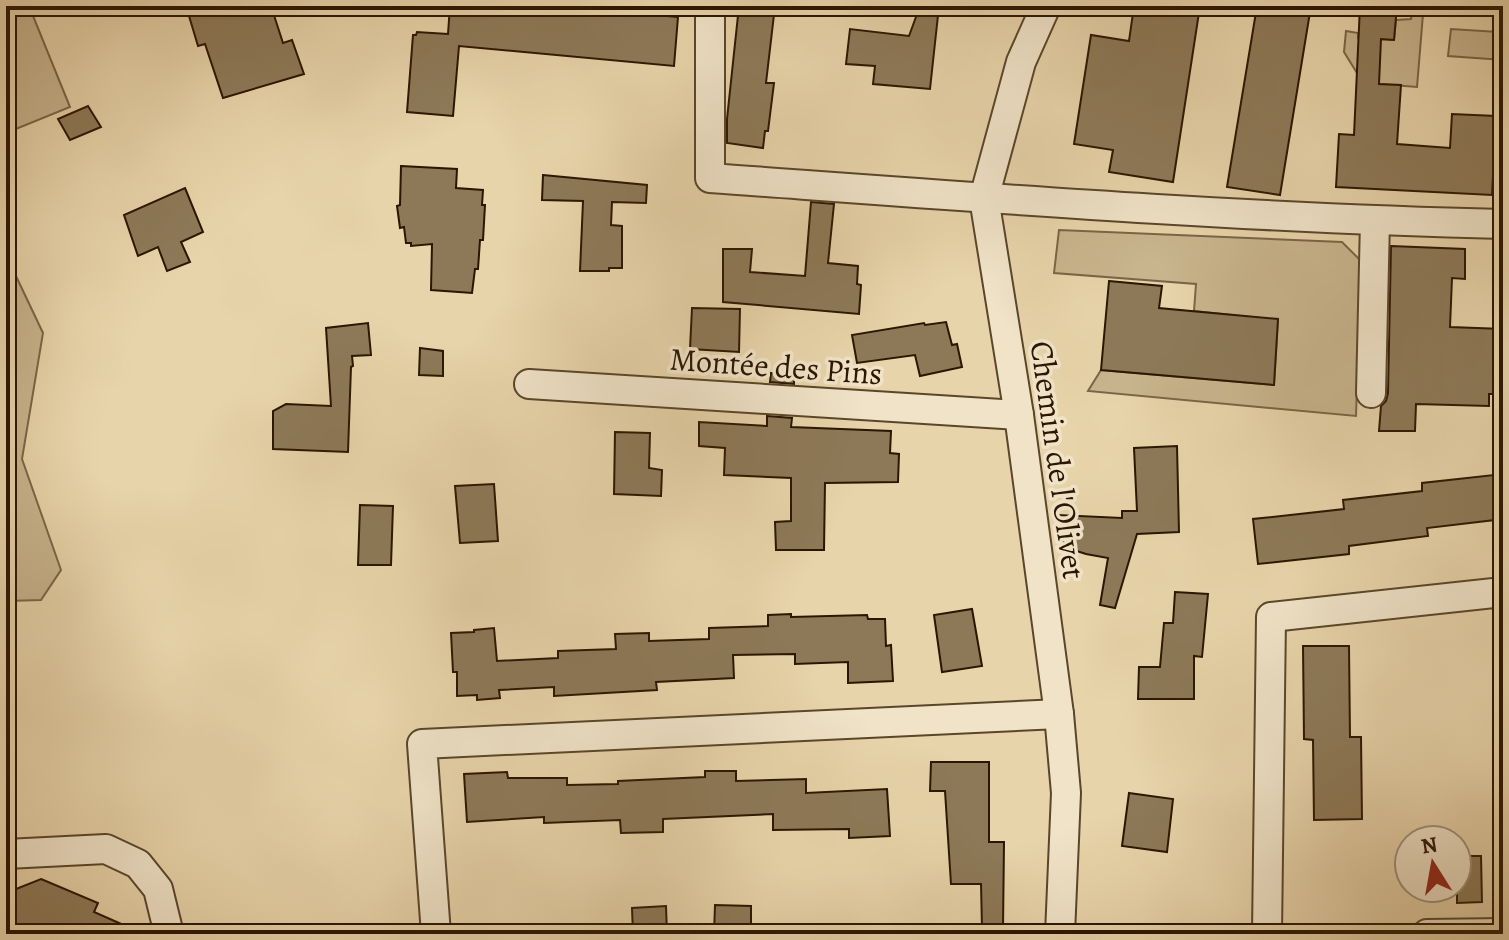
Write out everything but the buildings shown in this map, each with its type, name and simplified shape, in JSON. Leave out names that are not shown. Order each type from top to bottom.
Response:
[{"type":"street","points":[[710,6],[710,178],[1375,221],[1503,224]]},
{"type":"street","name":"Chemin de l'Olivet","points":[[1046,6],[1021,62],[984,198],[1019,415],[1059,714],[1066,793],[1060,934]]},
{"type":"street","points":[[1371,393],[1375,221]]},
{"type":"street","name":"Montée des Pins","points":[[529,384],[1019,415]]},
{"type":"street","points":[[1267,934],[1271,617],[1503,592]]},
{"type":"street","points":[[436,934],[422,744],[1059,714]]},
{"type":"street","points":[[6,854],[106,849],[138,864],[158,889],[169,934]]},
{"type":"street","points":[[1427,934],[1503,933]]},
{"type":"shaded area","points":[[6,6],[29,6],[70,107],[6,133]]},
{"type":"shaded area","points":[[1412,12],[1423,14],[1417,87],[1379,84],[1379,75],[1357,73],[1344,52],[1346,31],[1358,33],[1358,38],[1394,40],[1396,20],[1411,19]]},
{"type":"shaded area","points":[[1499,21],[1503,22],[1503,60],[1448,56],[1451,29],[1498,32]]},
{"type":"shaded area","points":[[1059,230],[1342,242],[1361,261],[1356,416],[1088,391],[1101,370],[1274,385],[1278,320],[1194,311],[1196,284],[1054,273]]},
{"type":"shaded area","points":[[6,255],[43,333],[22,459],[61,570],[41,600],[6,601]]}]
